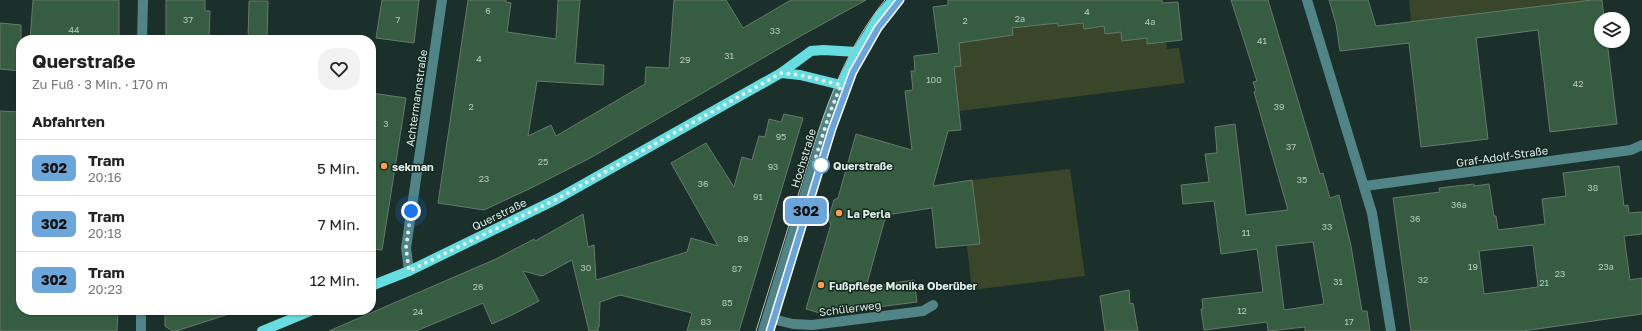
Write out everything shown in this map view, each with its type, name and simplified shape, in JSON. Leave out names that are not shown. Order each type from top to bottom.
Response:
[{"type":"main road","points":[[781,73],[800,75],[841,85],[857,52],[880,15],[893,0]]},
{"type":"main road","name":"Querstraße","points":[[376,284],[409,271],[557,199],[781,73],[811,51],[823,50],[857,52]]},
{"type":"main road","points":[[262,331],[301,315]]},
{"type":"street","points":[[142,35],[143,0]]},
{"type":"street","name":"Achtermannstraße","points":[[409,271],[406,248],[442,0]]},
{"type":"street","points":[[1307,0],[1372,213],[1391,331]]},
{"type":"street","name":"Hochstraße","points":[[764,331],[829,115],[841,85]]},
{"type":"street","name":"Graf-Adolf-Straße","points":[[1364,186],[1631,150],[1642,145]]},
{"type":"street","name":"Schülerweg","points":[[768,318],[793,324],[812,325],[923,311],[933,305]]},
{"type":"street","points":[[141,315],[141,331]]},
{"type":"green space","points":[[1409,0],[1592,0],[1411,22]]},
{"type":"green space","points":[[1057,17],[1058,26],[1083,23],[1084,29],[1104,26],[1105,34],[1121,32],[1122,41],[1147,38],[1148,44],[1166,42],[1167,49],[1179,48],[1185,83],[959,111],[951,87],[956,86],[954,67],[961,66],[960,50],[954,43],[1013,35],[1012,28],[1033,26]]},
{"type":"green space","points":[[1070,169],[1085,276],[972,290],[967,246],[980,243],[972,180]]},
{"type":"building","points":[[33,0],[119,0],[119,35],[30,35]]},
{"type":"building","points":[[166,0],[205,0],[205,11],[210,11],[209,35],[166,35]]},
{"type":"building","points":[[382,0],[419,0],[414,43],[376,38]]},
{"type":"building","points":[[468,0],[506,0],[506,2],[511,3],[507,32],[556,39],[558,0],[580,0],[575,63],[604,65],[603,85],[537,81],[528,136],[551,125],[556,136],[645,84],[646,67],[669,68],[674,0],[726,0],[743,28],[791,0],[866,0],[592,157],[484,210],[438,203]]},
{"type":"building","points":[[948,0],[1162,0],[1162,3],[1178,2],[1182,40],[1147,44],[1147,38],[1122,41],[1121,32],[1105,34],[1104,26],[1084,29],[1083,23],[1058,26],[1058,23],[1012,28],[1013,35],[959,43],[961,66],[954,67],[961,130],[948,131],[933,186],[972,180],[980,244],[936,248],[932,208],[886,215],[866,287],[914,280],[917,302],[823,314],[806,309],[831,224],[828,220],[834,200],[838,198],[856,134],[912,150],[905,91],[913,90],[911,71],[915,71],[914,56],[939,53],[933,7],[948,5]]},
{"type":"building","points":[[1231,0],[1268,0],[1320,174],[1323,173],[1330,198],[1339,195],[1351,246],[1362,311],[1367,311],[1370,331],[1305,331],[1305,327],[1268,331],[1267,322],[1204,330],[1201,309],[1203,309],[1202,299],[1263,292],[1257,249],[1221,254],[1214,201],[1183,204],[1181,185],[1209,182],[1205,154],[1217,153],[1215,127],[1235,124],[1246,215],[1288,210],[1254,92],[1256,91],[1253,82],[1257,81]],"holes":[[[1313,242],[1324,304],[1284,310],[1276,246]]]},
{"type":"building","points":[[1329,0],[1368,0],[1376,26],[1602,0],[1603,12],[1594,12],[1594,48],[1608,48],[1617,124],[1550,132],[1538,30],[1476,38],[1488,139],[1421,147],[1409,43],[1340,51],[1336,24]]},
{"type":"building","points":[[249,1],[268,1],[267,35],[248,35]]},
{"type":"building","points":[[0,23],[21,25],[21,35],[16,35],[16,71],[0,69]]},
{"type":"building","points":[[376,94],[406,98],[382,250],[376,249]]},
{"type":"building","points":[[0,111],[16,112],[16,315],[118,315],[117,331],[0,331]]},
{"type":"building","points":[[784,114],[803,118],[739,331],[687,331],[692,313],[620,295],[600,302],[598,331],[589,331],[572,260],[542,276],[523,271],[539,301],[492,324],[483,303],[416,331],[329,331],[366,315],[376,315],[376,311],[496,259],[534,239],[535,241],[583,214],[588,247],[594,245],[596,280],[687,252],[691,238],[718,246],[671,163],[706,143],[734,187],[742,157],[752,160],[759,136],[765,137],[769,119],[781,122]]},
{"type":"building","points":[[1619,166],[1624,206],[1628,205],[1629,213],[1642,212],[1642,234],[1624,236],[1630,280],[1642,278],[1642,314],[1523,331],[1411,331],[1393,198],[1440,192],[1439,188],[1489,184],[1494,216],[1496,216],[1498,230],[1545,224],[1542,199],[1566,196],[1563,173]],"holes":[[[1533,245],[1538,287],[1484,294],[1479,251]]]},
{"type":"building","points":[[1129,290],[1130,304],[1133,303],[1138,331],[1105,331],[1100,296]]},
{"type":"building","points":[[165,315],[226,315],[176,331],[172,331],[165,326]]},
{"type":"tram line","points":[[756,331],[825,112],[844,66],[856,43],[869,21],[885,0]]},
{"type":"tram line","points":[[770,331],[832,129],[853,72],[879,28],[900,0]]},
{"type":"tram line","name":"302","points":[[770,331],[832,129],[853,72],[878,28],[900,0]]},
{"type":"place","name":"Querstraße","points":[[821,165]]},
{"type":"place","name":"sekman","points":[[384,166]]},
{"type":"place","name":"La Perla","points":[[839,213]]},
{"type":"place","name":"Fußpflege Monika Oberüber","points":[[821,285]]},
{"type":"route","points":[[411,211],[406,248],[409,271],[557,199],[781,73],[800,75],[841,85],[829,115],[814,163],[821,165]]}]
